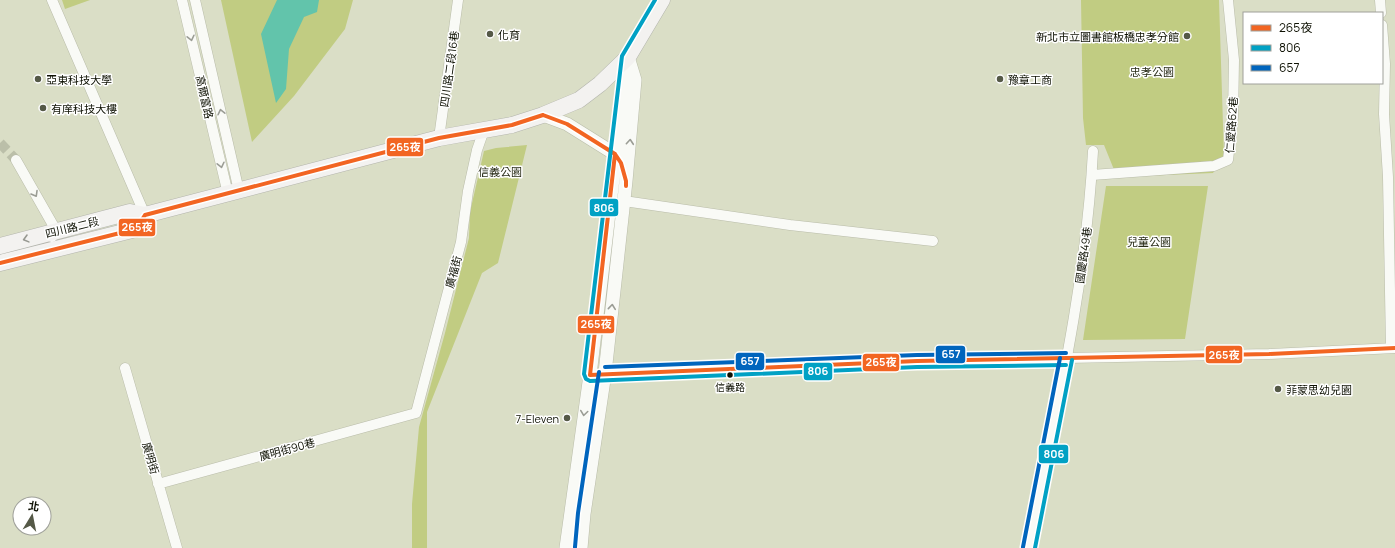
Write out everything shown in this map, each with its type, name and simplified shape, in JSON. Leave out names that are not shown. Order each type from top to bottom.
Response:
[{"type":"main road","name":"四川路二段","points":[[0,246],[130,212],[145,215],[439,138],[512,125],[543,116],[579,100],[600,84],[628,57],[662,0]]},
{"type":"main road","name":"四川路二段","points":[[0,263],[136,229],[145,215]]},
{"type":"street","points":[[52,0],[145,215]]},
{"type":"street","name":"高爾富路","points":[[182,0],[234,192]]},
{"type":"street","name":"高爾富路","points":[[195,0],[234,192]]},
{"type":"street","name":"四川路二段16巷","points":[[439,138],[458,0]]},
{"type":"street","name":"仁愛路62巷","points":[[1092,175],[1214,166],[1228,160],[1233,117],[1234,60],[1228,0]]},
{"type":"street","points":[[1380,0],[1381,12]]},
{"type":"street","points":[[590,375],[605,373],[917,361],[1269,354],[1393,348],[1388,177],[1384,114],[1385,64],[1383,38]]},
{"type":"street","points":[[566,548],[590,375],[615,154],[628,57]]},
{"type":"street","points":[[581,548],[584,514],[605,373],[624,202],[635,80],[628,57]]},
{"type":"street","points":[[543,116],[567,124],[615,154],[621,163],[626,181]]},
{"type":"street","name":"廣福街","points":[[416,413],[461,242],[468,191],[477,150],[484,130]]},
{"type":"street","name":"國慶路49巷","points":[[1030,548],[1066,359],[1085,241],[1093,151]]},
{"type":"street","points":[[16,160],[52,225],[53,232],[51,250]]},
{"type":"street","points":[[624,202],[790,225],[933,241]]},
{"type":"street","name":"廣明街","points":[[125,368],[177,548]]},
{"type":"street","name":"廣明街90巷","points":[[158,484],[416,413]]},
{"type":"green space","points":[[62,0],[90,0],[65,9]]},
{"type":"green space","points":[[221,0],[353,0],[345,29],[294,96],[252,142]]},
{"type":"green space","name":"忠孝公園","points":[[1081,0],[1219,0],[1224,156],[1213,173],[1117,177],[1104,145],[1086,145],[1083,118]]},
{"type":"green space","name":"信義公園","points":[[527,145],[498,263],[482,273],[427,412],[427,548],[412,548],[412,504],[419,427],[469,238],[470,212],[484,151],[496,148]]},
{"type":"green space","name":"兒童公園","points":[[1106,186],[1208,186],[1185,339],[1083,340]]},
{"type":"water","points":[[277,0],[319,0],[317,12],[304,17],[289,49],[286,89],[276,103],[261,34]]},
{"type":"tunnel","points":[[0,143],[16,160]]},
{"type":"transit line","name":"806","points":[[655,0],[622,56],[584,374],[586,379],[590,381],[917,367],[1066,365]]},
{"type":"transit line","name":"265夜","points":[[543,115],[567,124],[615,154],[621,163],[626,186]]},
{"type":"transit line","name":"265夜","points":[[0,263],[136,229],[145,215],[439,138],[512,125],[543,115]]},
{"type":"transit line","name":"265夜","points":[[615,154],[590,375],[917,361],[1269,354],[1395,348]]},
{"type":"transit line","name":"657","points":[[605,367],[917,355],[1066,353]]},
{"type":"transit line","name":"657","points":[[1023,547],[1060,358]]},
{"type":"transit line","name":"806","points":[[1035,548],[1072,360]]},
{"type":"transit line","name":"657","points":[[575,547],[578,513],[599,372]]},
{"type":"place","name":"化育","points":[[490,34]]},
{"type":"place","name":"新北市立圖書館板橋忠孝分館","points":[[1187,36]]},
{"type":"place","name":"亞東科技大學","points":[[38,79]]},
{"type":"place","name":"豫章工商","points":[[1000,79]]},
{"type":"place","name":"有庠科技大樓","points":[[43,108]]},
{"type":"place","name":"信義路","points":[[730,375]]},
{"type":"place","name":"菲蒙思幼兒園","points":[[1278,389]]},
{"type":"place","name":"7-Eleven","points":[[567,418]]}]
